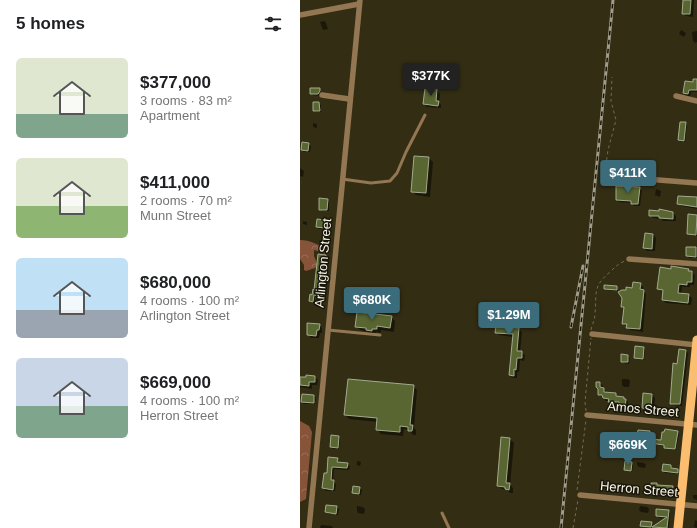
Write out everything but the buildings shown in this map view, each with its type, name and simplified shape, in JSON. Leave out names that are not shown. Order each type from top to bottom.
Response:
[{"type":"main road","points":[[678,528],[680,504],[693,425],[697,340]]},
{"type":"street","points":[[300,16],[360,2]]},
{"type":"street","name":"Arlington Street","points":[[309,528],[349,99],[360,2]]},
{"type":"street","points":[[322,95],[349,99]]},
{"type":"street","points":[[676,96],[697,101]]},
{"type":"street","points":[[606,178],[620,177],[697,183]]},
{"type":"street","points":[[630,259],[697,264]]},
{"type":"street","points":[[592,334],[697,345]]},
{"type":"street","name":"Amos Street","points":[[587,415],[693,425]]},
{"type":"street","name":"Herron Street","points":[[580,495],[697,506]]},
{"type":"lane","points":[[342,179],[371,183],[390,181],[397,173],[425,116]]},
{"type":"lane","points":[[328,330],[380,335]]},
{"type":"lane","points":[[442,513],[449,528]]},
{"type":"path","points":[[606,178],[605,166],[616,120],[610,101],[612,77]]},
{"type":"path","points":[[573,528],[576,504],[580,495],[577,491],[584,426],[587,415],[585,402],[589,351],[592,334],[591,329],[595,319],[596,292],[599,282],[615,266],[630,259]]},
{"type":"green space","points":[[300,240],[311,242],[328,249],[328,253],[326,254],[314,250],[314,256],[318,266],[315,268],[306,271],[304,270],[304,265],[300,259]]},
{"type":"green space","points":[[300,421],[309,426],[312,432],[306,499],[300,502]]},
{"type":"railway","points":[[561,528],[613,0]]},
{"type":"railway","points":[[571,327],[583,266]]}]
